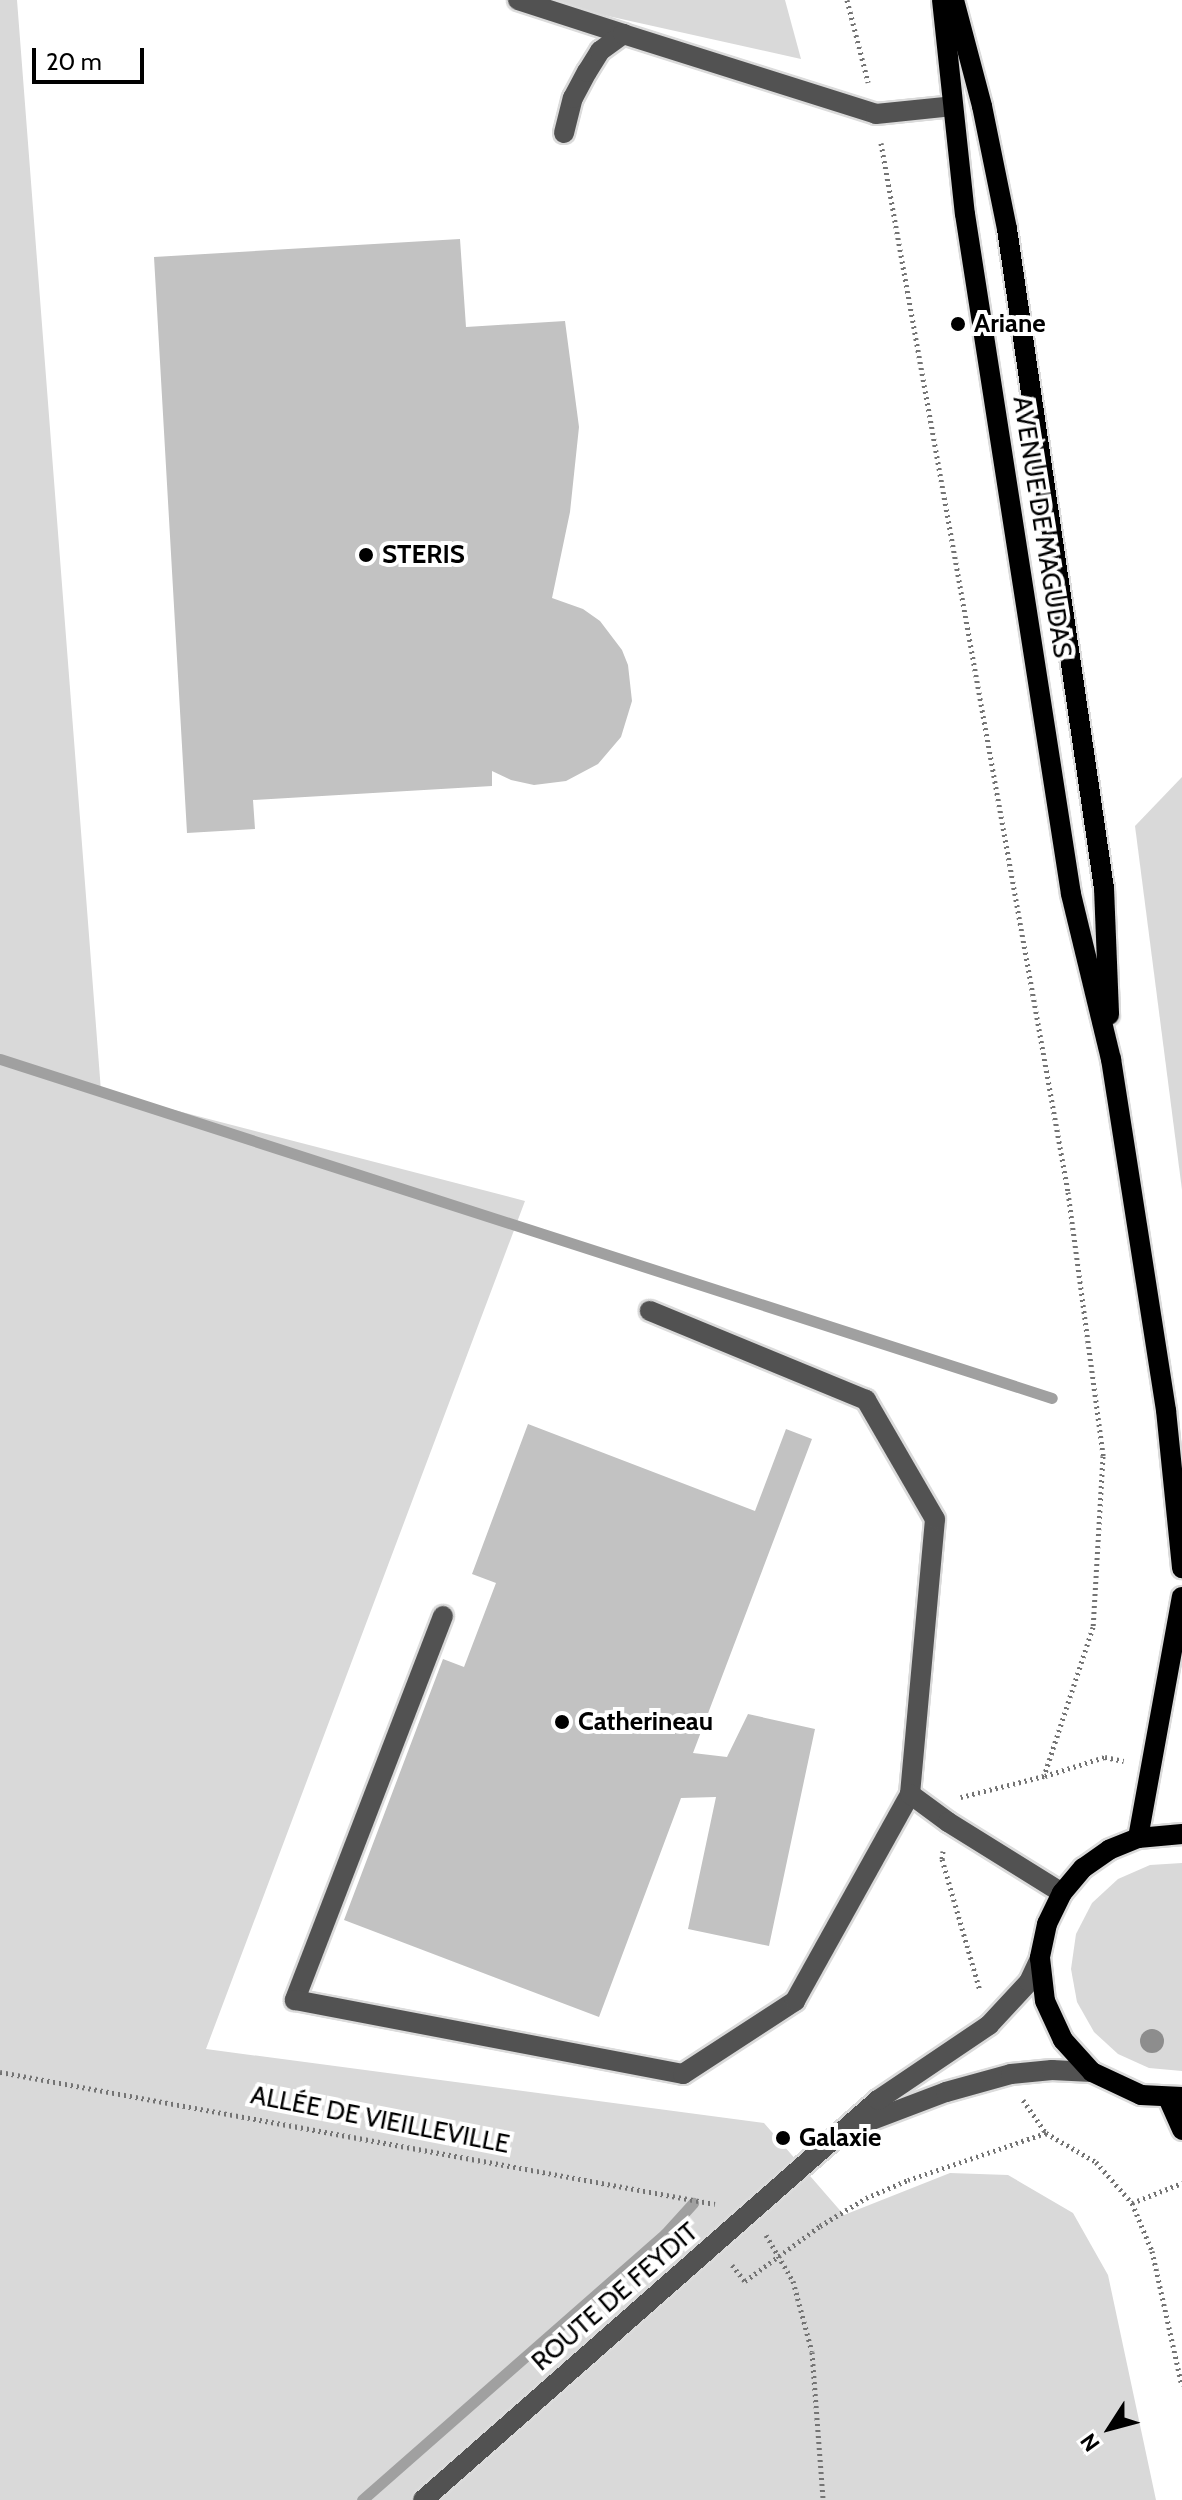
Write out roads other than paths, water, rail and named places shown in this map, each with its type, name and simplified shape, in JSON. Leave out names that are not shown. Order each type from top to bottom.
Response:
[{"type":"main road","name":"AVENUE DE MAGUDAS","points":[[942,0],[965,214],[1071,894],[1111,1059],[1166,1410],[1182,1568]]},
{"type":"main road","name":"AVENUE DE MAGUDAS","points":[[954,0],[982,106],[1007,229],[1104,888],[1111,1059]]},
{"type":"main road","points":[[1138,1838],[1182,1597]]},
{"type":"main road","points":[[1182,1834],[1138,1838],[1109,1850],[1083,1868],[1062,1893],[1047,1924],[1040,1958],[1045,2001],[1063,2040],[1092,2072],[1141,2095],[1175,2098],[1182,2130]]},
{"type":"street","points":[[518,0],[876,114],[953,106]]},
{"type":"street","points":[[564,133],[573,98],[587,72],[600,51],[623,34]]},
{"type":"street","points":[[443,1616],[295,2000],[683,2074],[795,2001],[910,1794],[935,1519],[866,1400],[650,1311]]},
{"type":"street","points":[[910,1794],[948,1822],[1062,1893]]},
{"type":"street","name":"ROUTE DE FEYDIT","points":[[423,2500],[898,2084],[989,2025],[1029,1982],[1040,1958]]},
{"type":"street","name":"ROUTE DE FEYDIT","points":[[841,2134],[910,2104],[1011,2074],[1052,2070],[1092,2072]]},
{"type":"waterway","points":[[0,1059],[1052,1398]]},
{"type":"waterway","points":[[362,2500],[665,2234],[693,2203]]},
{"type":"place","name":"Ariane","points":[[958,324]]},
{"type":"place","name":"STERIS","points":[[366,555]]},
{"type":"place","name":"Catherineau","points":[[562,1722]]},
{"type":"place","name":"Galaxie","points":[[783,2138]]}]
